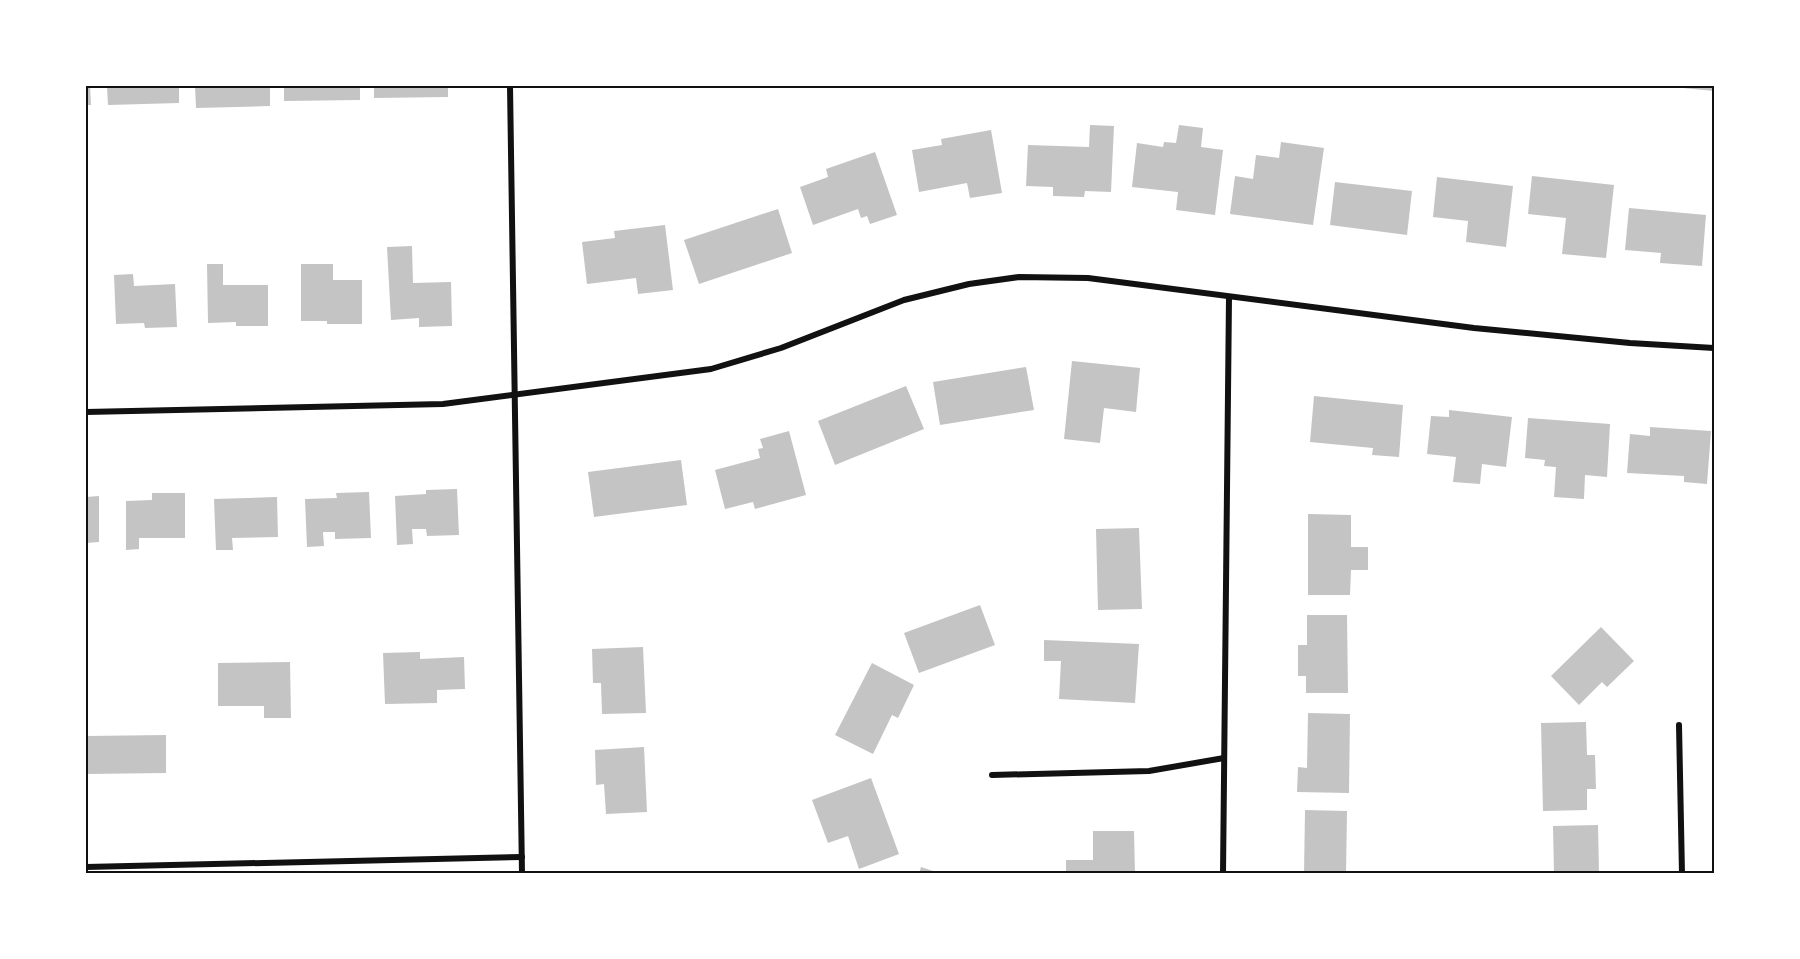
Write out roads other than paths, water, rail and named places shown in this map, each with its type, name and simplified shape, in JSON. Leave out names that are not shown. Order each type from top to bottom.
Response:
[{"type":"street","points":[[510,86],[522,873]]},
{"type":"street","points":[[86,412],[443,404],[711,369],[781,348],[904,300],[979,283],[1019,277],[1088,278],[1474,328],[1630,343],[1714,348]]},
{"type":"street","points":[[1223,873],[1229,297]]},
{"type":"street","points":[[1679,725],[1682,873]]},
{"type":"street","points":[[992,775],[1149,771],[1224,758]]},
{"type":"street","points":[[86,867],[522,858]]}]
